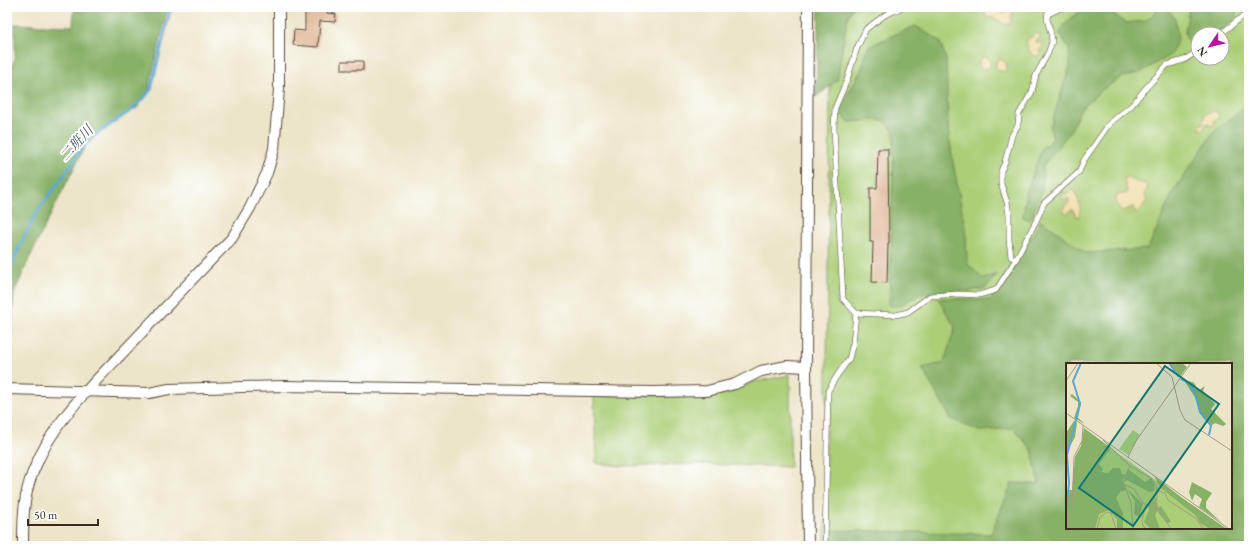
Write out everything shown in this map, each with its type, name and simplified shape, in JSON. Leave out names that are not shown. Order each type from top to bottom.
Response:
[{"type":"street","points":[[23,546],[23,513],[27,489],[33,471],[44,449],[62,419],[232,238],[250,208],[267,173],[274,149],[279,89],[279,7]]},
{"type":"street","points":[[808,7],[806,368],[808,546]]},
{"type":"street","points":[[7,389],[149,393],[169,389],[284,386],[548,391],[707,391],[735,384],[761,371],[787,366],[806,368]]},
{"type":"lane","points":[[903,7],[885,15],[866,29],[857,48],[847,80],[835,108],[834,128],[843,299],[856,313],[896,315],[908,312],[930,296],[957,294],[979,295],[996,290],[1016,259],[1044,203],[1080,172],[1084,160],[1109,124],[1132,105],[1167,65],[1190,57]]},
{"type":"lane","points":[[1016,259],[1011,257],[1009,215],[1007,202],[1001,184],[1001,171],[1012,135],[1018,124],[1019,114],[1032,92],[1036,75],[1052,42],[1047,19],[1049,7]]},
{"type":"lane","points":[[1048,14],[1063,7]]},
{"type":"lane","points":[[1230,27],[1249,11]]},
{"type":"lane","points":[[825,546],[828,391],[849,359],[853,343],[856,313]]},
{"type":"green space","points":[[74,7],[168,7],[148,91],[137,108],[104,128],[84,148],[35,246],[14,293],[11,333],[7,330],[7,243],[11,242],[7,220],[7,81],[15,58],[15,24],[73,26]]},
{"type":"green space","points":[[819,7],[853,7],[848,16],[837,80],[816,97]]},
{"type":"green space","points":[[831,7],[1249,7],[1249,262],[1115,282],[1068,363],[1066,363],[1066,366],[1038,414],[1058,546],[825,546]]},
{"type":"green space","points":[[1105,7],[1125,23],[1145,21],[1162,7],[1166,7],[1175,18],[1178,40],[1170,55],[1139,73],[1122,77],[1103,89],[1081,108],[1070,132],[1043,165],[1042,192],[1030,220],[1023,217],[1027,190],[1042,148],[1053,139],[1050,128],[1070,66],[1069,48],[1059,33],[1071,18],[1086,10]]},
{"type":"green space","points":[[1189,7],[1234,7],[1237,17],[1225,26],[1190,26],[1190,49],[1185,33]]},
{"type":"green space","points":[[915,26],[940,41],[946,59],[948,129],[966,233],[967,263],[983,279],[997,274],[986,288],[970,291],[936,291],[918,295],[899,306],[889,306],[894,132],[884,120],[848,122],[839,111],[862,68],[868,47]]},
{"type":"green space","points":[[1249,103],[1249,546],[830,546],[831,530],[991,534],[1012,483],[1039,484],[1032,450],[1013,428],[980,431],[951,419],[922,368],[944,363],[955,327],[938,298],[990,300],[1005,284],[1041,220],[1086,253],[1148,249],[1173,192],[1213,133]]},
{"type":"green space","points":[[790,375],[790,467],[697,464],[621,466],[596,463],[594,396],[723,393],[754,382]]},
{"type":"sand","points":[[987,7],[993,7],[992,9],[994,11],[997,10],[997,7],[1003,7],[1003,13],[1008,7],[1013,7],[1014,11],[1011,16],[1010,24],[1003,24],[994,18],[986,17],[985,14]]},
{"type":"sand","points":[[1037,33],[1040,34],[1040,37],[1036,42],[1038,44],[1041,42],[1043,43],[1043,47],[1039,50],[1039,55],[1036,57],[1029,50],[1026,41]]},
{"type":"sand","points":[[983,57],[987,57],[991,63],[987,69],[983,69],[979,65],[979,61]]},
{"type":"sand","points":[[1000,58],[1006,63],[1007,68],[1004,72],[996,69],[996,63]]},
{"type":"sand","points":[[1213,111],[1217,112],[1219,116],[1214,121],[1215,125],[1212,126],[1208,123],[1205,125],[1204,129],[1201,130],[1199,127],[1203,123],[1205,114]]},
{"type":"sand","points":[[1127,177],[1136,182],[1147,185],[1147,189],[1144,194],[1147,201],[1139,212],[1135,212],[1133,206],[1124,211],[1117,205],[1117,195],[1127,193],[1124,181]]},
{"type":"sand","points":[[1071,190],[1075,191],[1080,204],[1078,217],[1073,210],[1071,210],[1068,214],[1063,210],[1065,205],[1069,202],[1069,199],[1062,199],[1062,196]]},
{"type":"building","points":[[305,7],[327,7],[327,13],[336,14],[335,22],[320,21],[318,47],[293,45],[294,30],[305,31]]},
{"type":"building","points":[[342,61],[363,61],[363,70],[342,70]]},
{"type":"building","points":[[878,149],[888,149],[889,243],[887,283],[872,282],[873,242],[870,242],[870,188],[877,188]]},
{"type":"waterway","name":"二班川","points":[[7,279],[18,249],[37,212],[70,167],[79,152],[94,136],[133,109],[151,89],[171,7]]},
{"type":"waterway","name":"二班川","points":[[7,332],[9,344],[9,381]]},
{"type":"waterway","name":"二班川","points":[[7,410],[8,401]]}]
